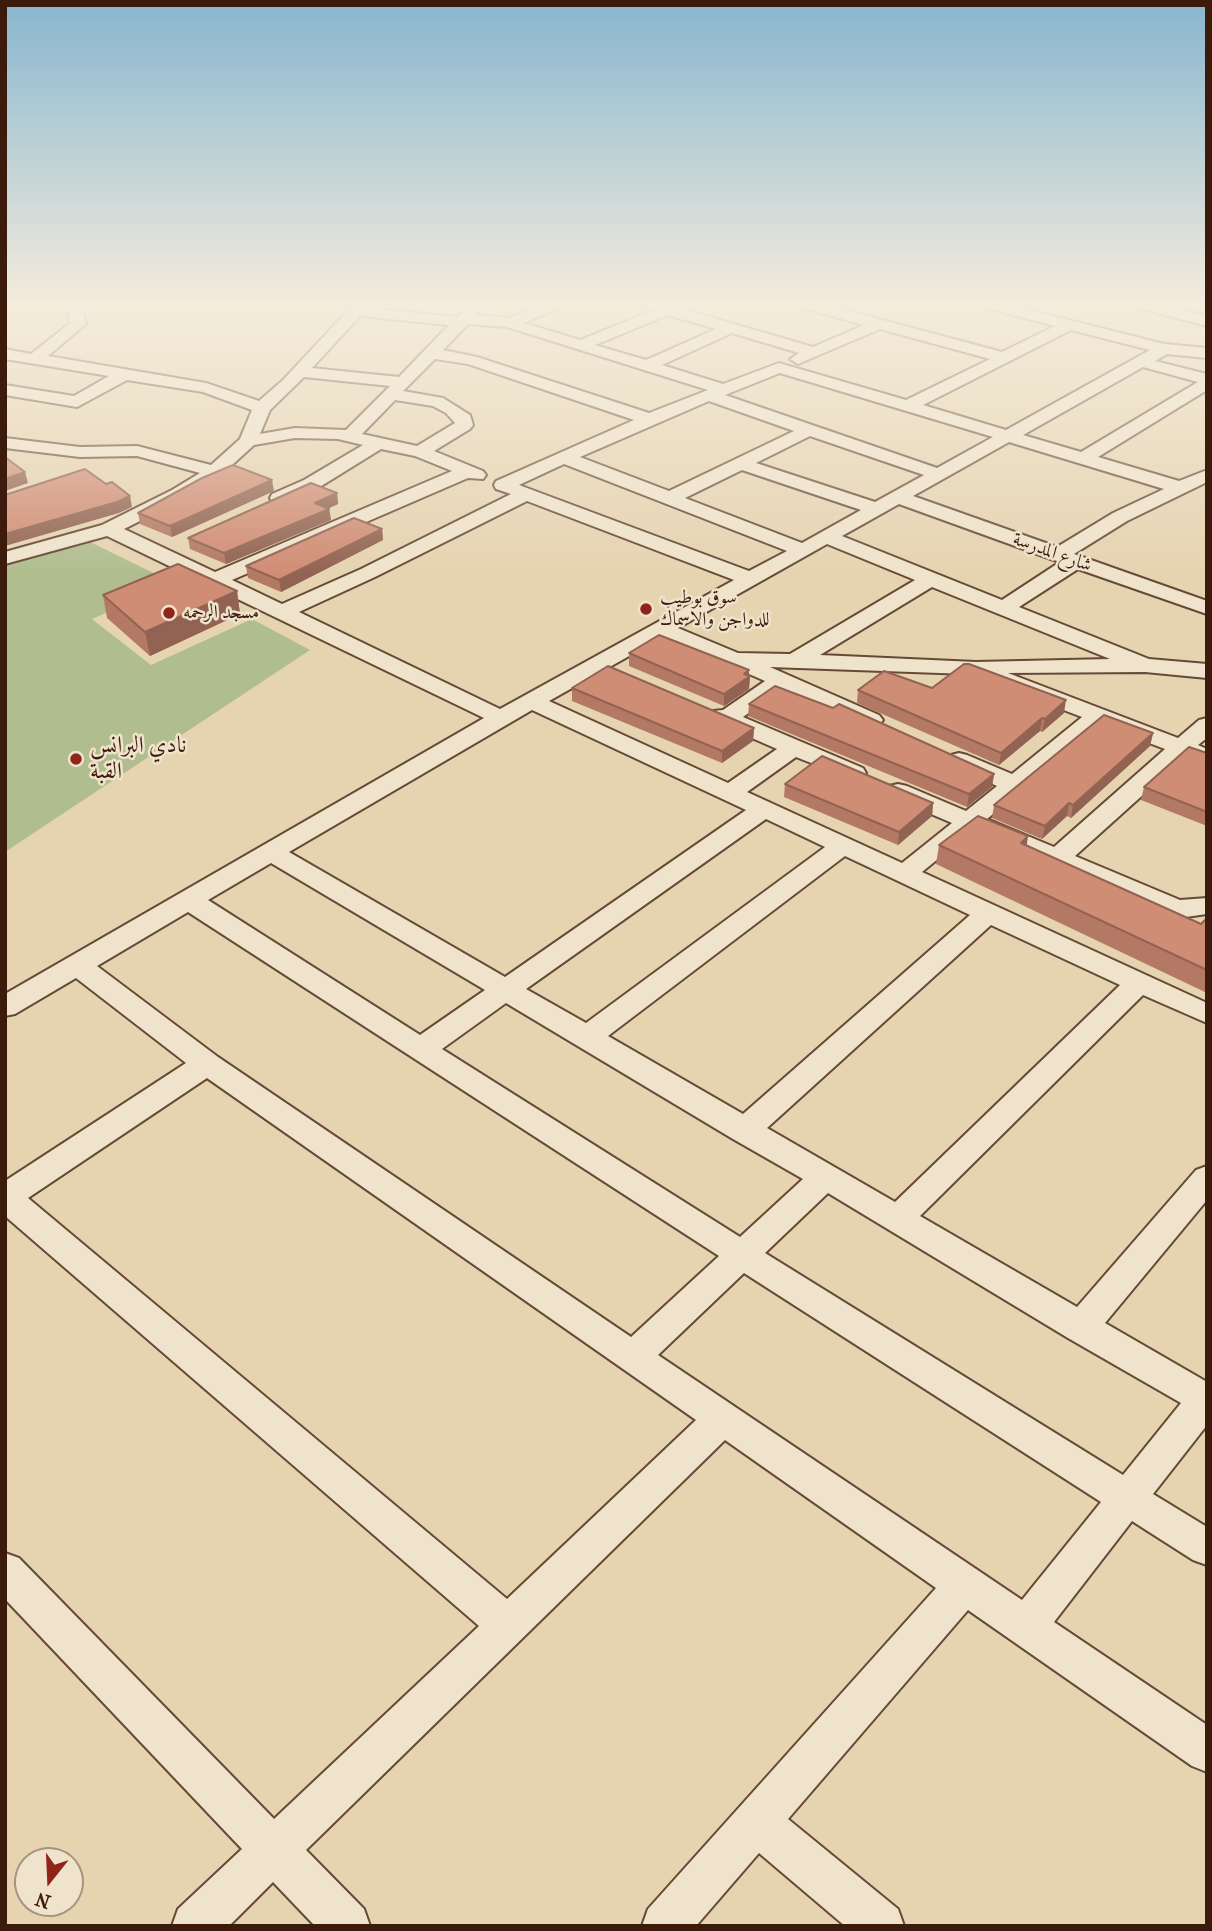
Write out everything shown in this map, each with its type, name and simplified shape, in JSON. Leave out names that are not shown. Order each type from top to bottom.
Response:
[{"type":"street","points":[[24,393],[77,402],[92,393]]},
{"type":"street","points":[[220,393],[262,408]]},
{"type":"street","points":[[5,558],[109,529],[179,494],[215,471],[248,441],[262,408],[278,393]]},
{"type":"street","points":[[351,436],[392,393]]},
{"type":"street","points":[[412,393],[452,409],[464,419],[464,425],[456,431],[420,452]]},
{"type":"street","points":[[571,393],[650,419]]},
{"type":"street","points":[[503,485],[650,419],[717,393]]},
{"type":"street","points":[[717,393],[809,430],[938,474]]},
{"type":"street","points":[[864,393],[1182,488]]},
{"type":"street","points":[[908,406],[933,393]]},
{"type":"street","points":[[5,1007],[501,718],[1086,393]]},
{"type":"street","points":[[1084,458],[1188,393]]},
{"type":"street","points":[[670,498],[809,430]]},
{"type":"street","points":[[248,441],[316,431],[420,452],[524,495],[751,579]]},
{"type":"street","points":[[261,506],[311,484],[380,442]]},
{"type":"street","points":[[5,443],[80,452],[137,451],[215,471]]},
{"type":"street","points":[[85,470],[109,450]]},
{"type":"street","points":[[565,458],[803,550]]},
{"type":"street","points":[[742,464],[876,509]]},
{"type":"street","points":[[215,580],[469,471]]},
{"type":"street","points":[[1004,608],[1120,517],[1207,475]]},
{"type":"street","points":[[282,612],[368,573],[524,495]]},
{"type":"street","name":"شارع المدرسة","points":[[897,497],[1207,608]]},
{"type":"street","points":[[109,529],[501,718]]},
{"type":"street","points":[[826,537],[1145,665]]},
{"type":"street","points":[[159,553],[181,543]]},
{"type":"street","points":[[726,718],[788,671],[930,579]]},
{"type":"street","points":[[662,629],[735,659],[788,671],[1145,665],[1207,671]]},
{"type":"street","points":[[599,664],[624,675]]},
{"type":"street","points":[[971,667],[1207,757]]},
{"type":"street","points":[[788,671],[892,730]]},
{"type":"street","points":[[531,701],[1207,1014]]},
{"type":"street","points":[[701,707],[1172,906],[1186,909],[1207,906]]},
{"type":"street","points":[[904,874],[1098,716]]},
{"type":"street","points":[[1058,858],[1207,725]]},
{"type":"street","points":[[729,793],[795,747]]},
{"type":"street","points":[[941,751],[1014,784]]},
{"type":"street","points":[[421,1049],[764,809]]},
{"type":"street","points":[[586,1038],[843,846]]},
{"type":"street","points":[[272,853],[1080,1328],[1206,1399],[1026,1626]]},
{"type":"street","points":[[190,901],[742,1255],[1207,1548]]},
{"type":"street","points":[[744,1131],[988,913]]},
{"type":"street","points":[[79,966],[207,1064],[1207,1751]]},
{"type":"street","points":[[896,1220],[1139,983]]},
{"type":"street","points":[[207,1064],[5,1197],[509,1625]]},
{"type":"street","points":[[633,1357],[824,1178]]},
{"type":"street","points":[[1080,1328],[1207,1178]]},
{"type":"street","points":[[195,1926],[724,1417]]},
{"type":"street","points":[[5,1571],[347,1926]]},
{"type":"street","points":[[665,1926],[965,1584]]},
{"type":"street","points":[[757,1822],[881,1926]]},
{"type":"green space","name":"نادي البرانس القبة","points":[[84,539],[174,583],[92,619],[151,665],[252,619],[310,650],[5,852],[5,563]]},
{"type":"building","points":[[5,457],[25,472],[5,479]]},
{"type":"building","points":[[233,465],[272,480],[170,526],[138,513],[202,478]]},
{"type":"building","points":[[85,469],[106,484],[112,482],[130,496],[5,534],[5,495]]},
{"type":"building","points":[[311,483],[337,493],[315,503],[329,509],[224,553],[188,538]]},
{"type":"building","points":[[354,518],[382,529],[279,580],[246,566]]},
{"type":"building","points":[[178,564],[237,591],[145,632],[103,595]]},
{"type":"building","points":[[659,635],[749,670],[744,674],[750,676],[724,694],[629,653]]},
{"type":"building","points":[[964,664],[1066,700],[1001,753],[858,690],[884,671],[932,688]]},
{"type":"building","points":[[608,666],[754,728],[722,751],[572,688]]},
{"type":"building","points":[[775,686],[833,708],[839,704],[994,774],[969,794],[749,704]]},
{"type":"building","points":[[1104,715],[1153,733],[1073,805],[1069,803],[1045,826],[994,805]]},
{"type":"building","points":[[1189,747],[1207,753],[1207,812],[1144,787]]},
{"type":"building","points":[[822,756],[933,803],[899,832],[785,784]]},
{"type":"building","points":[[978,816],[1028,836],[1021,843],[1201,924],[1207,918],[1207,970],[939,845]]},
{"type":"place","name":"سوق بوطيب للدواجن والاسماك","points":[[646,609]]},
{"type":"place","name":"مسجد الرحمه","points":[[169,613]]},
{"type":"place","name":"نادي البرانس القبة","points":[[76,759]]}]
